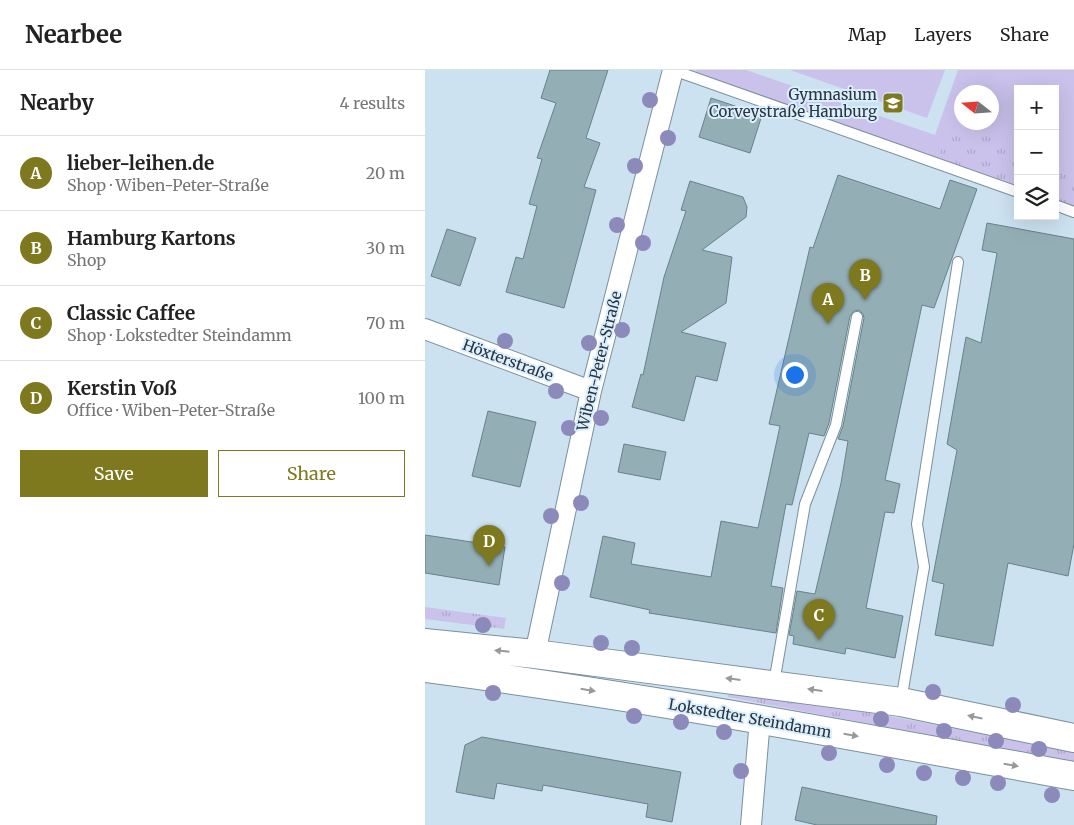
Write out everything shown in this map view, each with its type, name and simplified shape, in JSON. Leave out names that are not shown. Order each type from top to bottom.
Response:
[{"type":"main road","points":[[425,643],[535,654],[901,702],[1074,738]]},
{"type":"main road","name":"Lokstedter Steindamm","points":[[425,668],[539,682],[761,719],[1074,776]]},
{"type":"street","name":"Wiben-Peter-Straße","points":[[535,654],[591,391],[673,70]]},
{"type":"street","name":"Höxterstraße","points":[[425,329],[591,391]]},
{"type":"street","points":[[751,825],[761,719]]},
{"type":"lane","points":[[673,70],[1014,191]]},
{"type":"lane","points":[[1059,207],[1074,212]]},
{"type":"lane","points":[[901,702],[924,567],[917,524],[958,262]]},
{"type":"lane","points":[[773,684],[805,504],[836,425],[857,318]]},
{"type":"green space","points":[[696,70],[746,70],[935,135],[958,70],[1074,70],[1074,168],[1059,162],[1059,85],[1014,85],[1014,146],[971,130],[999,130],[999,85],[954,85],[954,124],[951,123],[935,167],[694,78]]},
{"type":"green space","points":[[790,70],[945,70],[927,118]]},
{"type":"green space","points":[[950,123],[954,124],[954,130],[975,130],[1014,141],[1014,189],[935,167]]},
{"type":"green space","points":[[1059,154],[1074,158],[1074,206],[1059,202]]},
{"type":"green space","points":[[425,607],[506,618],[504,629],[425,619]]},
{"type":"green space","points":[[729,693],[848,708],[1074,752],[1074,762],[728,697]]},
{"type":"building","points":[[550,70],[608,70],[586,138],[600,143],[584,187],[596,190],[564,308],[506,292],[516,257],[523,259],[537,206],[529,204],[542,159],[537,158],[556,103],[541,98]]},
{"type":"building","points":[[711,98],[762,115],[750,153],[699,137]]},
{"type":"building","points":[[838,175],[940,209],[950,180],[977,189],[934,308],[922,305],[885,480],[900,484],[894,513],[885,512],[866,608],[903,616],[895,658],[846,648],[845,654],[793,644],[794,636],[789,635],[797,591],[815,594],[841,483],[848,441],[838,439],[843,426],[864,318],[859,310],[854,311],[850,316],[829,423],[824,436],[809,433],[792,505],[786,504],[771,586],[783,588],[776,633],[649,613],[650,610],[590,597],[603,536],[635,543],[631,564],[711,577],[721,521],[758,528],[780,426],[769,424],[810,247],[813,248]]},
{"type":"building","points":[[690,181],[743,197],[747,207],[746,217],[702,250],[732,257],[726,303],[681,332],[726,343],[717,381],[696,376],[684,421],[632,407],[641,374],[643,375],[664,277],[686,211],[681,210]]},
{"type":"building","points":[[987,223],[1074,239],[1074,544],[1068,576],[1008,563],[993,646],[935,635],[944,584],[932,581],[957,450],[947,444],[966,337],[981,343],[997,253],[982,250]]},
{"type":"building","points":[[447,229],[476,238],[460,286],[431,276]]},
{"type":"building","points":[[488,411],[536,422],[520,487],[472,476]]},
{"type":"building","points":[[624,444],[666,452],[660,480],[618,472]]},
{"type":"building","points":[[425,535],[505,547],[499,585],[425,573]]},
{"type":"building","points":[[482,737],[681,772],[672,822],[646,817],[648,804],[543,785],[542,791],[497,783],[494,799],[456,792],[465,745]]},
{"type":"building","points":[[802,787],[937,816],[936,825],[817,825],[795,820]]},
{"type":"place","name":"Gymnasium Corveystraße Hamburg","points":[[893,103]]},
{"type":"place","name":"Hamburg Kartons","points":[[865,300]]},
{"type":"place","name":"lieber-leihen.de","points":[[828,324]]},
{"type":"place","name":"Kerstin Voß","points":[[489,566]]},
{"type":"place","name":"Classic Caffee","points":[[819,640]]}]
